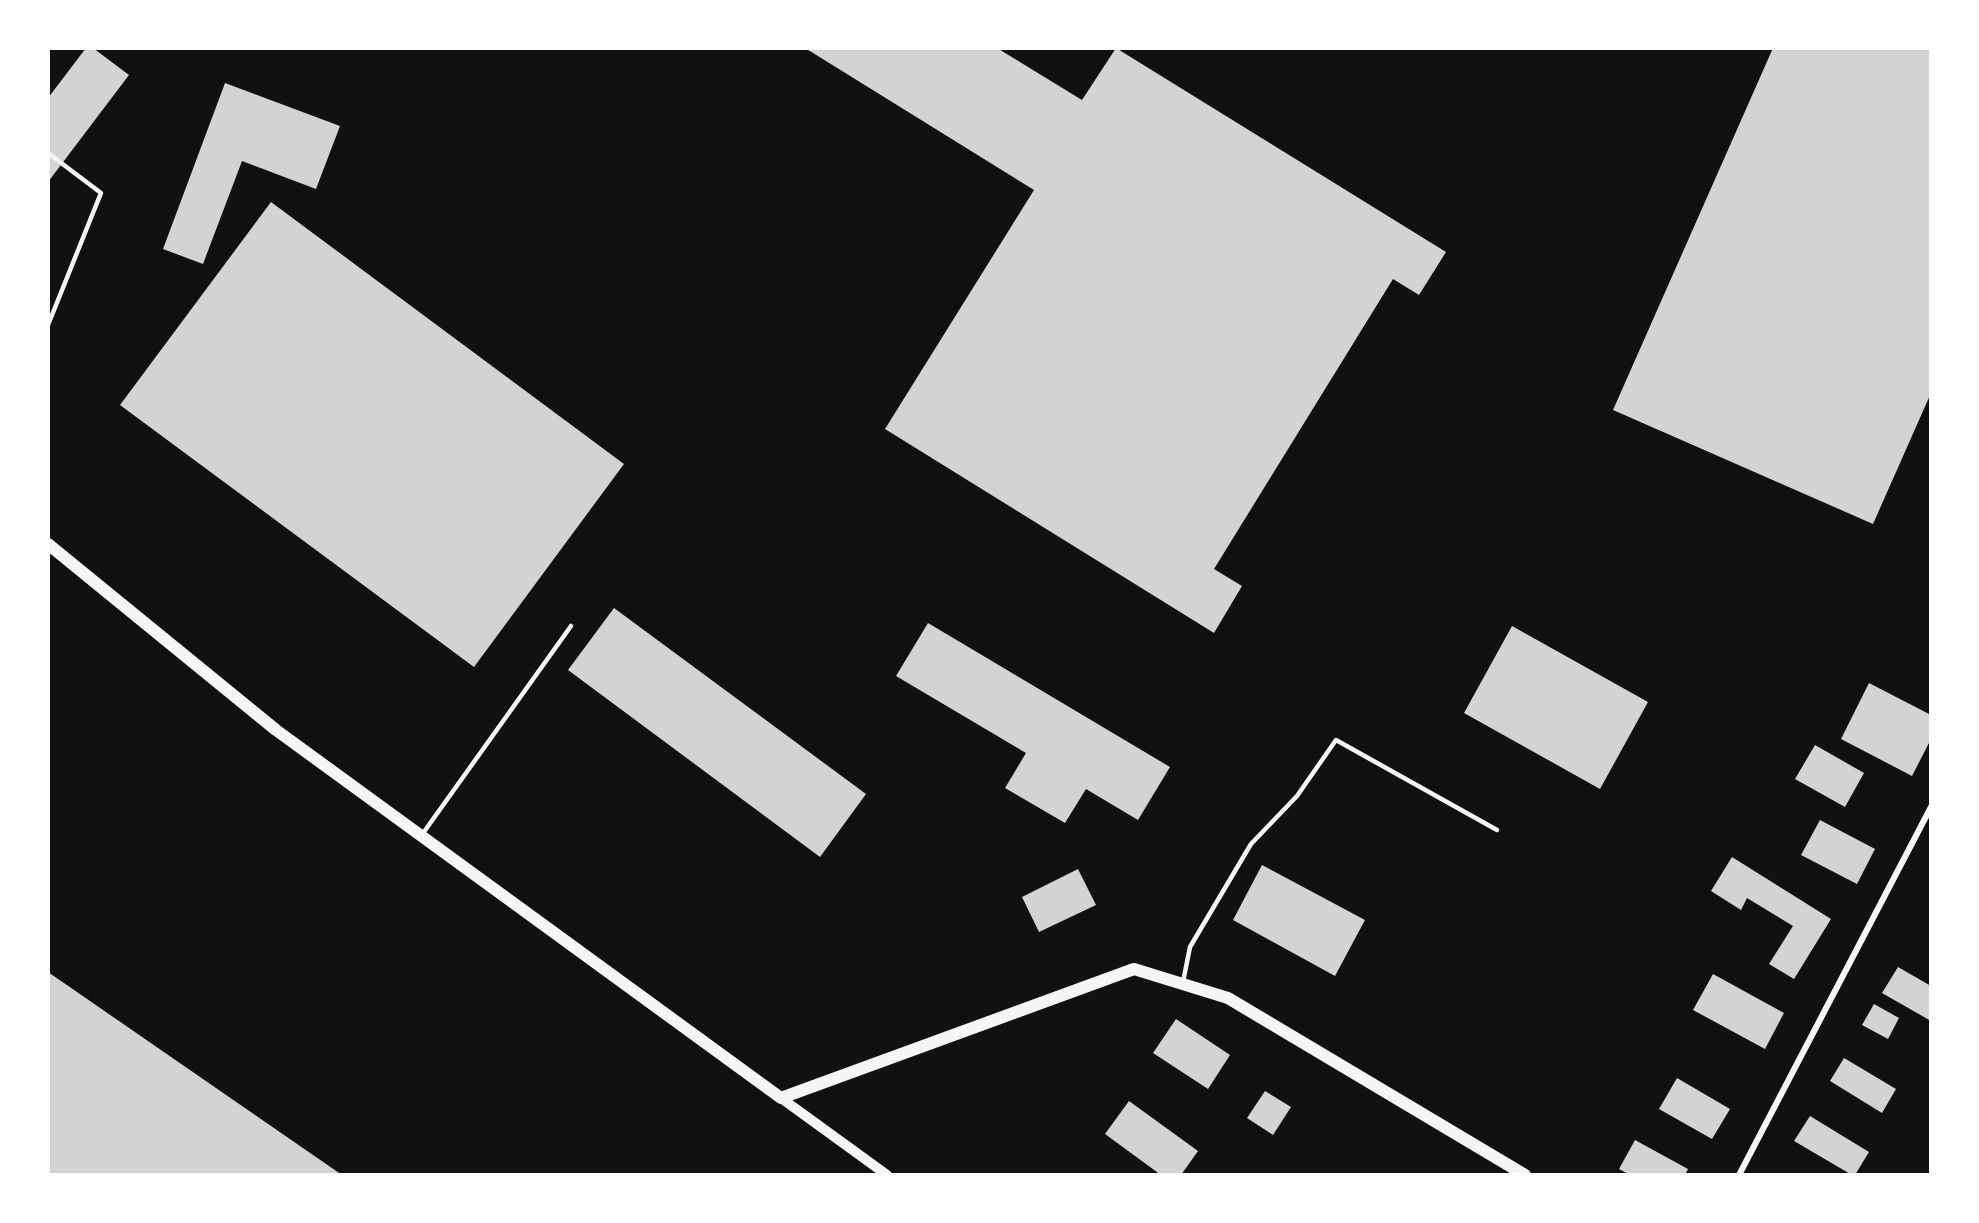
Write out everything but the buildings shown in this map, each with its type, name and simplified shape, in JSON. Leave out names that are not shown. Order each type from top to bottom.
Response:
[{"type":"main road","points":[[48,544],[276,730],[781,1098],[1134,969],[1228,998],[1525,1175]]},
{"type":"street","points":[[1739,1175],[1931,807]]},
{"type":"street","points":[[781,1098],[887,1175]]},
{"type":"lane","points":[[48,153],[101,193],[48,325]]},
{"type":"lane","points":[[421,836],[571,626]]},
{"type":"lane","points":[[1182,984],[1190,947],[1251,844],[1297,796],[1336,740],[1497,830]]}]
